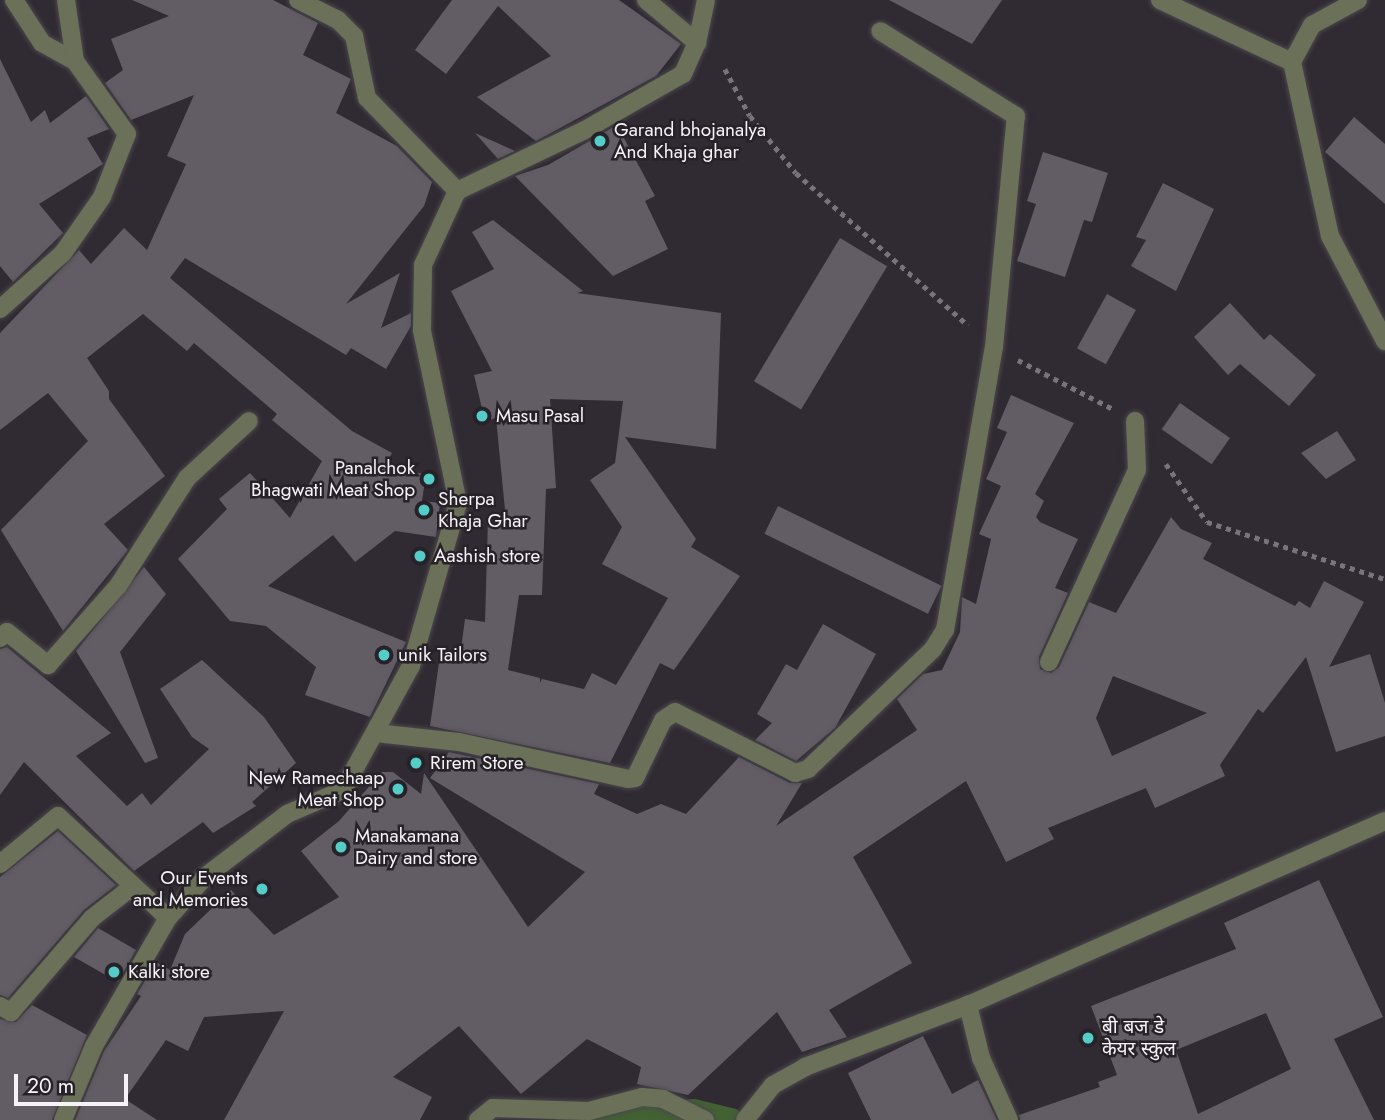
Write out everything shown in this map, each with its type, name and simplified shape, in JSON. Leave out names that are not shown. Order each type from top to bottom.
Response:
[{"type":"street","points":[[0,310],[63,253],[102,197],[127,134],[75,61],[42,43],[13,0]]},
{"type":"street","points":[[66,0],[75,61]]},
{"type":"street","points":[[298,0],[338,20],[354,36],[367,98],[457,191]]},
{"type":"street","points":[[646,0],[697,43]]},
{"type":"street","points":[[63,1120],[94,1046],[168,918],[206,876],[287,814],[343,790],[411,666],[458,503],[422,330],[423,265],[457,191],[583,131],[683,74],[697,43],[706,0]]},
{"type":"street","points":[[1160,0],[1292,62]]},
{"type":"street","points":[[1358,0],[1312,24],[1292,62],[1330,236],[1385,341]]},
{"type":"street","points":[[376,733],[459,742],[617,780],[635,778],[663,720],[675,712],[780,770],[808,769],[933,649],[945,630],[994,348],[1016,116],[880,31]]},
{"type":"street","points":[[0,638],[7,632],[48,665],[118,586],[187,478],[249,421]]},
{"type":"street","points":[[1049,662],[1137,470],[1135,421]]},
{"type":"street","points":[[0,864],[58,816],[168,918]]},
{"type":"street","points":[[745,1120],[773,1085],[805,1068],[968,1005],[1385,821]]},
{"type":"street","points":[[0,1006],[11,1012],[92,918],[132,887]]},
{"type":"street","points":[[968,1005],[981,1058],[1009,1120]]},
{"type":"street","points":[[478,1120],[493,1108],[589,1111],[642,1097],[663,1099],[705,1120]]},
{"type":"path","points":[[725,69],[750,116],[796,173],[994,348],[1135,421],[1207,522],[1385,579]]},
{"type":"green space","points":[[695,1099],[736,1109],[751,1120],[555,1120],[571,1107]]},
{"type":"building","points":[[132,0],[273,0],[318,23],[303,55],[351,79],[336,113],[397,146],[432,182],[424,206],[346,304],[400,273],[381,328],[411,313],[411,326],[386,369],[351,348],[346,355],[185,258],[170,278],[352,431],[392,453],[384,468],[426,474],[422,501],[440,503],[436,537],[395,531],[355,562],[333,535],[268,586],[406,642],[370,717],[305,695],[316,667],[266,626],[230,621],[178,559],[227,509],[219,499],[250,473],[290,518],[322,461],[272,420],[277,414],[194,343],[187,351],[143,314],[87,358],[109,391],[109,399],[165,476],[104,524],[128,550],[63,631],[1,530],[88,441],[48,393],[0,430],[0,333],[79,250],[91,264],[124,228],[147,250],[186,164],[167,156],[194,95],[131,120],[105,83],[123,70],[111,39],[169,16]]},
{"type":"building","points":[[452,0],[619,0],[681,44],[656,76],[536,141],[477,97],[551,56],[498,6],[446,74],[415,50]]},
{"type":"building","points":[[889,0],[1002,0],[972,44]]},
{"type":"building","points":[[0,59],[31,122],[45,110],[50,123],[86,96],[109,129],[87,138],[103,164],[39,204],[63,233],[13,282],[0,266]]},
{"type":"building","points":[[1354,117],[1385,144],[1385,204],[1325,152]]},
{"type":"building","points":[[617,125],[655,196],[645,201],[668,249],[613,276],[515,176],[548,165]]},
{"type":"building","points":[[475,133],[515,151],[498,159]]},
{"type":"building","points":[[1043,152],[1108,173],[1092,222],[1084,220],[1065,277],[1017,261],[1036,204],[1027,201]]},
{"type":"building","points":[[1163,183],[1214,209],[1176,291],[1131,266],[1146,240],[1136,237]]},
{"type":"building","points":[[493,220],[583,291],[577,293],[721,313],[716,449],[625,437],[696,539],[691,547],[740,576],[674,670],[660,663],[610,763],[430,726],[440,656],[459,664],[465,619],[485,622],[488,518],[506,520],[496,418],[485,421],[474,375],[492,371],[451,291],[494,269],[472,232]],"holes":[[[550,399],[623,401],[615,463],[590,480],[622,527],[602,564],[668,598],[616,685],[592,673],[584,689],[542,679],[540,683],[540,678],[508,670],[519,595],[542,595],[546,489],[556,488]]]},
{"type":"building","points":[[840,238],[887,266],[801,409],[754,381]]},
{"type":"building","points":[[1107,294],[1136,310],[1106,364],[1077,348]]},
{"type":"building","points":[[1230,303],[1264,340],[1270,334],[1316,375],[1289,406],[1240,364],[1228,375],[1194,337]]},
{"type":"building","points":[[1011,395],[1074,423],[1035,494],[1044,501],[1036,517],[1040,522],[1078,539],[1055,588],[1068,593],[1039,657],[1040,669],[1051,673],[1059,667],[1089,602],[1116,613],[1171,517],[1181,529],[1212,543],[1203,559],[1295,606],[1299,601],[1310,608],[1324,581],[1364,602],[1329,667],[1370,654],[1385,703],[1385,736],[1336,752],[1306,657],[1263,713],[1258,709],[1220,765],[1225,776],[1155,808],[1146,788],[1048,828],[1054,839],[1006,862],[966,781],[853,857],[912,963],[829,1010],[847,1037],[802,1052],[777,1012],[688,1095],[637,1084],[641,1067],[587,1039],[521,1094],[459,1026],[393,1077],[432,1097],[420,1120],[224,1120],[284,1011],[204,1017],[188,1051],[166,1040],[125,1099],[157,1120],[75,1120],[104,1051],[141,996],[137,994],[156,962],[170,970],[185,934],[231,890],[274,935],[339,897],[301,851],[339,821],[382,772],[393,772],[421,794],[424,773],[528,927],[585,872],[430,778],[449,752],[599,784],[594,794],[637,814],[661,804],[686,814],[739,757],[790,783],[802,783],[776,826],[917,730],[897,699],[923,674],[942,670],[960,632],[962,597],[976,604],[991,539],[979,534],[1001,486],[986,479],[1007,432],[997,428]],"holes":[[[1113,676],[1207,713],[1112,756],[1096,718]]]},
{"type":"building","points":[[1180,403],[1230,438],[1212,464],[1162,429]]},
{"type":"building","points":[[1337,431],[1356,460],[1326,479],[1301,453]]},
{"type":"building","points":[[778,506],[942,586],[928,614],[764,534]]},
{"type":"building","points":[[144,567],[166,594],[120,652],[158,758],[145,763],[76,651]]},
{"type":"building","points":[[823,624],[876,654],[835,728],[796,761],[755,740],[772,723],[757,714],[786,664],[797,670]]},
{"type":"building","points":[[7,647],[111,733],[76,756],[127,806],[142,793],[151,805],[209,749],[192,737],[160,689],[202,660],[264,717],[296,763],[252,802],[256,806],[213,833],[203,822],[134,871],[24,762],[0,795],[0,649]]},
{"type":"building","points":[[58,831],[116,885],[84,910],[8,998],[0,995],[0,877]]},
{"type":"building","points":[[1319,880],[1383,1017],[1334,1039],[1374,1120],[1020,1120],[1019,1115],[1100,1087],[1098,1082],[1117,1075],[1091,1006],[1236,949],[1224,923]],"holes":[[[1266,1013],[1291,1069],[1198,1114],[1176,1050]]]},
{"type":"building","points":[[98,928],[136,950],[118,982],[74,957]]},
{"type":"building","points":[[32,1005],[87,1035],[52,1120],[0,1120],[0,1019],[16,1022]]},
{"type":"building","points":[[923,1036],[952,1094],[978,1080],[997,1120],[871,1120],[848,1073]]},
{"type":"place","name":"Garand bhojanalya And Khaja ghar","points":[[600,141]]},
{"type":"place","name":"Masu Pasal","points":[[482,416]]},
{"type":"place","name":"Panalchok Bhagwati Meat Shop","points":[[429,479]]},
{"type":"place","name":"Sherpa Khaja Ghar","points":[[424,510]]},
{"type":"place","name":"Aashish store","points":[[420,556]]},
{"type":"place","name":"unik Tailors","points":[[384,655]]},
{"type":"place","name":"Rirem Store","points":[[416,763]]},
{"type":"place","name":"New Ramechaap Meat Shop","points":[[398,789]]},
{"type":"place","name":"Manakamana Dairy and store","points":[[341,847]]},
{"type":"place","name":"Our Events and Memories","points":[[262,889]]},
{"type":"place","name":"Kalki store","points":[[114,972]]},
{"type":"place","name":"बी बज डे केयर स्कुल","points":[[1088,1038]]}]
